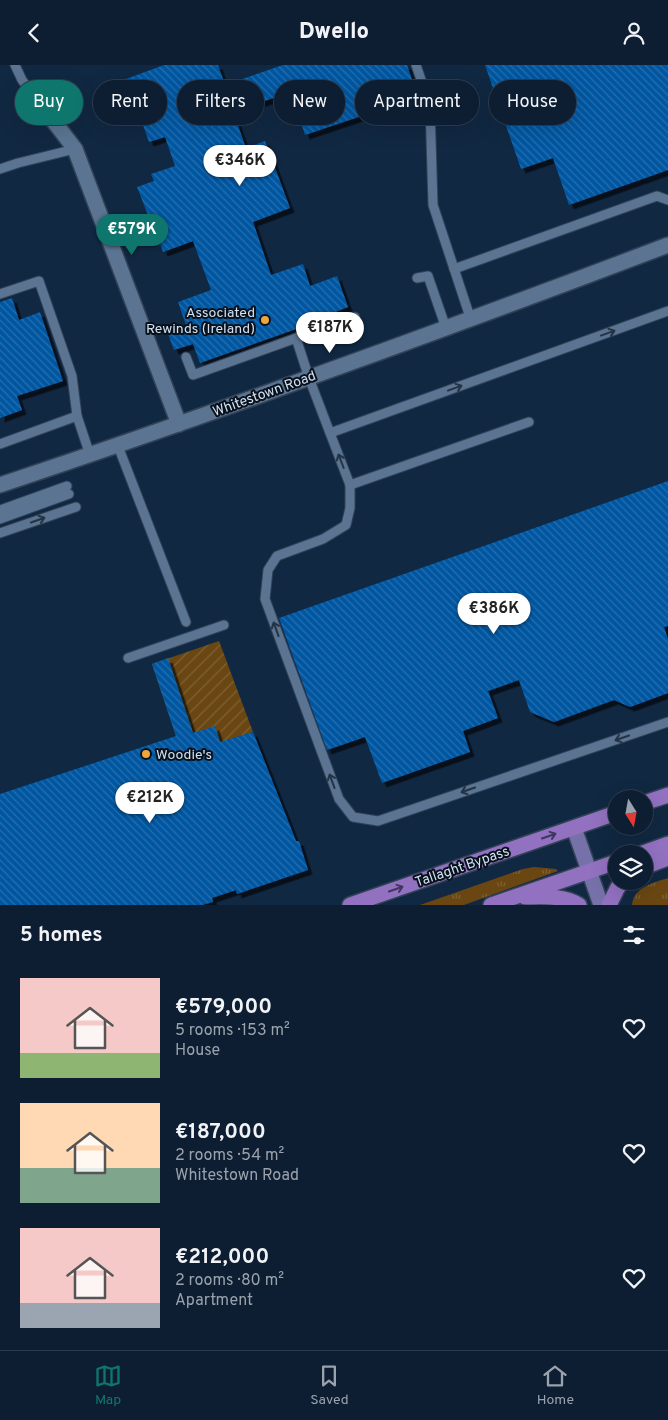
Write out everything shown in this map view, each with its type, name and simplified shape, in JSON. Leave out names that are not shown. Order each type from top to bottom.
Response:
[{"type":"main road","points":[[653,800],[668,795]]},
{"type":"main road","name":"Tallaght Bypass","points":[[350,905],[608,816]]},
{"type":"main road","points":[[653,849],[668,844]]},
{"type":"main road","points":[[653,864],[668,858]]},
{"type":"main road","points":[[491,905],[608,865]]},
{"type":"main road","points":[[609,905],[616,890]]},
{"type":"main road","points":[[516,897],[559,897],[579,905]]},
{"type":"street","points":[[57,125],[75,149],[179,424]]},
{"type":"street","name":"Whitestown Road","points":[[0,485],[118,446],[309,378],[470,320],[668,245]]},
{"type":"street","points":[[574,828],[601,905]]},
{"type":"lane","points":[[15,65],[22,80]]},
{"type":"lane","points":[[416,65],[430,106],[433,205],[470,320]]},
{"type":"lane","points":[[0,169],[75,149]]},
{"type":"lane","points":[[454,269],[657,197],[668,200]]},
{"type":"lane","points":[[417,278],[428,276],[446,328]]},
{"type":"lane","points":[[0,294],[39,281],[72,376],[77,415],[90,455]]},
{"type":"lane","points":[[330,433],[668,311]]},
{"type":"lane","points":[[186,357],[193,375],[355,317]]},
{"type":"lane","points":[[296,338],[309,378],[350,485],[350,508],[346,525],[323,539],[277,557],[268,570],[266,599],[339,799],[353,817],[378,821],[668,722]]},
{"type":"lane","points":[[0,444],[77,415]]},
{"type":"lane","points":[[350,485],[529,422]]},
{"type":"lane","points":[[118,446],[186,622]]},
{"type":"lane","points":[[0,510],[68,490],[0,519]]},
{"type":"lane","points":[[0,533],[76,507]]},
{"type":"lane","points":[[128,658],[224,625]]},
{"type":"green space","points":[[219,641],[253,732],[182,754],[152,664]]},
{"type":"green space","points":[[534,867],[556,869],[558,871],[464,905],[420,905],[523,869]]},
{"type":"green space","points":[[668,878],[668,905],[632,905],[636,894],[640,890],[653,890],[653,883]]},
{"type":"building","points":[[164,65],[218,65],[223,80],[177,80],[177,125],[238,125],[246,148],[265,141],[290,208],[253,222],[271,275],[303,264],[310,286],[337,276],[348,307],[315,320],[316,322],[200,363],[193,344],[174,350],[168,334],[187,328],[178,302],[211,290],[193,241],[163,252],[150,214],[148,215],[137,187],[154,181],[151,174],[175,166],[165,137],[149,142],[143,125],[167,125],[167,80],[123,80]]},
{"type":"building","points":[[283,65],[407,65],[412,80],[355,80],[355,118],[345,122],[345,80],[274,80],[274,98],[264,101],[264,80],[240,80]]},
{"type":"building","points":[[485,65],[668,65],[668,170],[569,205],[553,158],[521,169],[506,125],[576,125],[576,80],[490,80]]},
{"type":"building","points":[[302,125],[335,125],[305,135]]},
{"type":"building","points":[[12,298],[19,320],[40,312],[63,381],[17,396],[22,410],[0,418],[0,302]]},
{"type":"building","points":[[668,481],[668,626],[664,627],[668,639],[668,693],[630,707],[614,700],[554,722],[530,712],[519,680],[488,691],[498,718],[463,731],[470,752],[382,783],[365,737],[327,750],[279,618]]},
{"type":"building","points":[[168,658],[193,733],[215,726],[220,742],[253,732],[296,841],[299,841],[308,870],[237,894],[236,890],[212,898],[213,902],[202,905],[0,905],[0,794],[176,736],[152,664]]},
{"type":"place","name":"Associated Rewinds (Ireland)","points":[[265,320]]},
{"type":"place","name":"Woodie's","points":[[146,754]]}]
